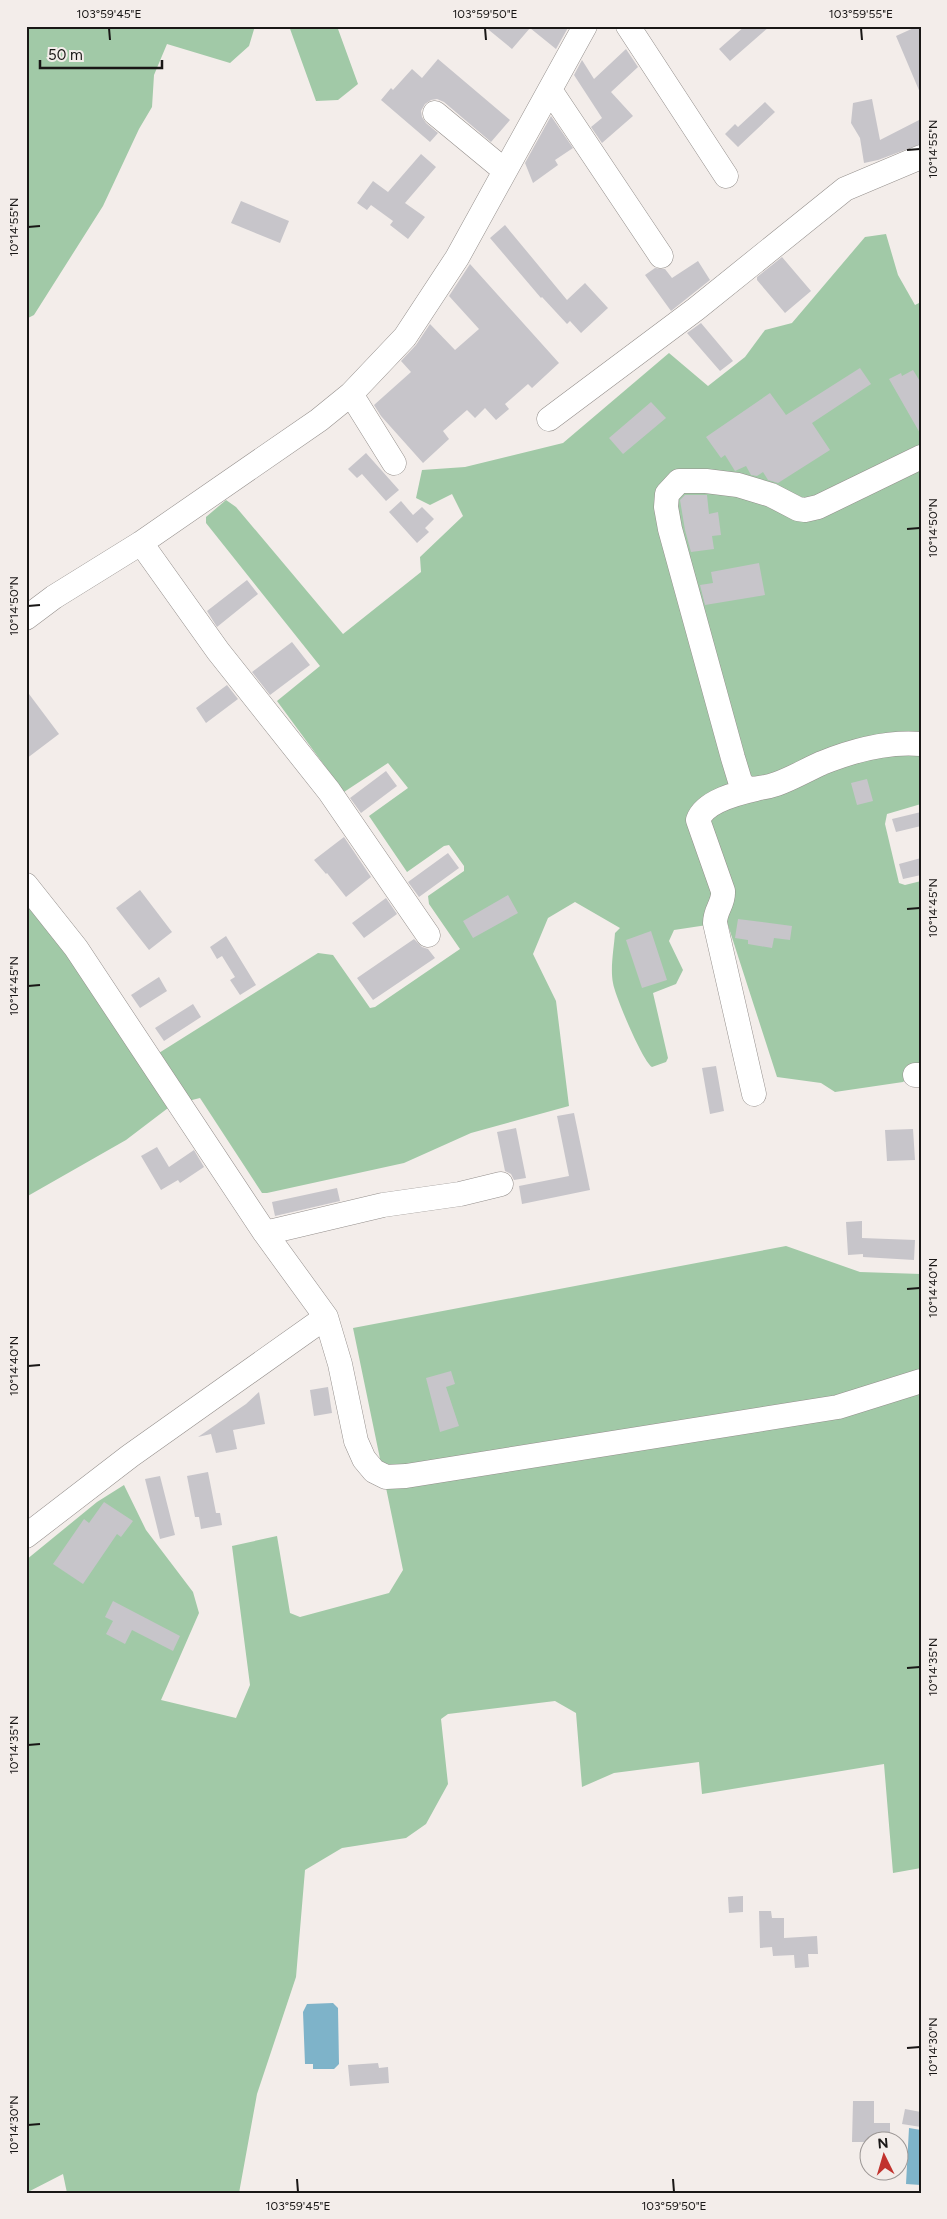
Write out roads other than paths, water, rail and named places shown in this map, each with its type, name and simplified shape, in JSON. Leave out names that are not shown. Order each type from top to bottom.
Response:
[{"type":"street","points":[[26,618],[54,597],[141,544],[319,420],[351,394],[405,337],[457,258],[585,26]]},
{"type":"street","points":[[628,26],[726,176]]},
{"type":"street","points":[[550,90],[661,256]]},
{"type":"street","points":[[435,114],[504,170]]},
{"type":"street","points":[[549,419],[696,308],[845,189],[921,157]]},
{"type":"street","points":[[351,394],[394,463]]},
{"type":"street","points":[[756,789],[746,788],[740,781],[733,758],[670,530],[666,506],[667,494],[680,481],[706,481],[755,489],[785,501],[798,509],[805,510],[818,507],[921,457]]},
{"type":"street","points":[[141,544],[218,651],[329,791],[428,935]]},
{"type":"street","points":[[754,1094],[715,923],[716,910],[724,898],[698,820],[700,815],[725,796],[779,784],[822,763],[881,745],[921,744]]},
{"type":"street","points":[[26,886],[76,948],[265,1233],[326,1317],[340,1364],[356,1442],[364,1459],[374,1471],[386,1477],[406,1476],[838,1407],[921,1381]]},
{"type":"street","points":[[265,1233],[383,1205],[460,1194],[500,1184]]},
{"type":"street","points":[[26,1536],[130,1456],[326,1317]]},
{"type":"water","points":[[333,2003],[338,2008],[339,2064],[334,2069],[313,2069],[313,2064],[305,2064],[303,2012],[307,2004]]},
{"type":"water","points":[[909,2128],[921,2130],[921,2185],[906,2184],[906,2182],[910,2182]]}]
